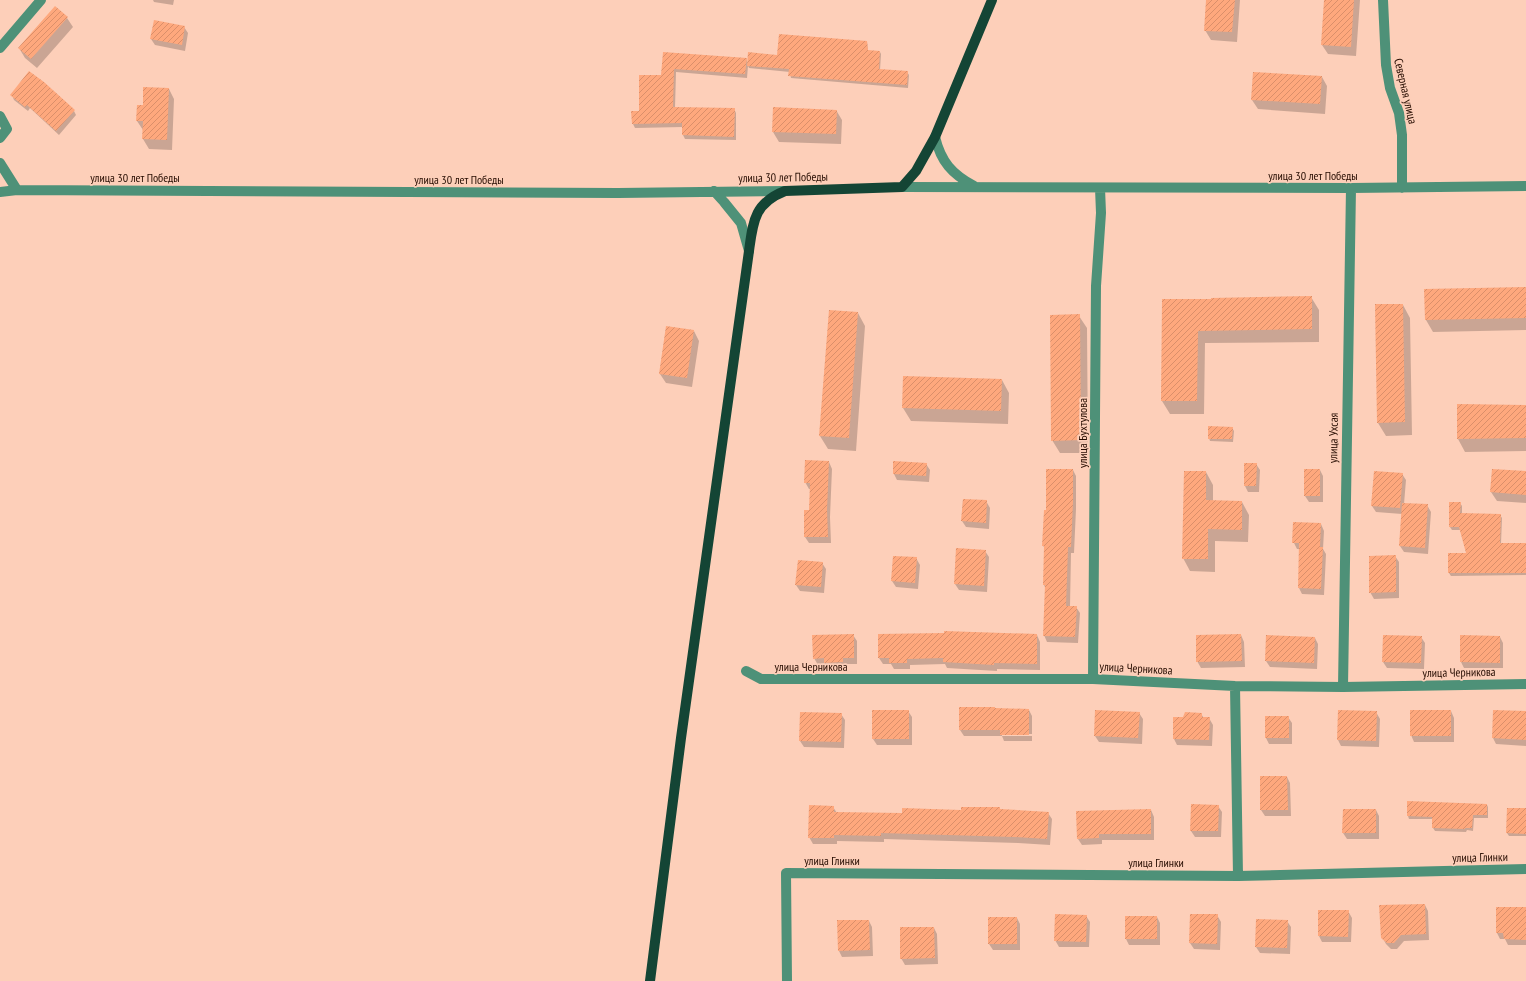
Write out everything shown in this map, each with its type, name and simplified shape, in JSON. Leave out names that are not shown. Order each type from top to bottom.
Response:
[{"type":"main road","points":[[902,187],[916,171],[935,137],[992,0]]},
{"type":"main road","name":"улица 30 лет Победы","points":[[785,191],[902,187]]},
{"type":"main road","points":[[650,981],[681,738],[749,251],[755,216],[763,205],[771,198],[785,191]]},
{"type":"street","points":[[0,48],[41,0]]},
{"type":"street","name":"Северная улица","points":[[1383,0],[1386,65],[1390,88],[1399,113],[1402,135],[1402,188]]},
{"type":"street","points":[[0,116],[7,129],[0,138]]},
{"type":"street","points":[[935,137],[937,147],[948,166],[962,179],[976,187]]},
{"type":"street","points":[[0,163],[17,190]]},
{"type":"street","name":"улица 30 лет Победы","points":[[902,187],[1402,188],[1526,186]]},
{"type":"street","name":"улица Бухтулова","points":[[1093,679],[1096,286],[1101,214],[1100,188]]},
{"type":"street","name":"улица Ухсая","points":[[1343,687],[1351,188]]},
{"type":"street","name":"улица 30 лет Победы","points":[[0,192],[17,190],[610,193],[785,191]]},
{"type":"street","points":[[714,192],[741,223],[749,251]]},
{"type":"street","name":"улица Черникова","points":[[746,671],[762,679],[1093,679],[1235,686],[1343,687],[1526,684]]},
{"type":"street","points":[[1235,686],[1238,876]]},
{"type":"street","name":"улица Глинки","points":[[787,981],[786,873],[1238,876],[1526,869]]},
{"type":"building","points":[[1206,0],[1235,0],[1232,32],[1204,31]]},
{"type":"building","points":[[1324,0],[1354,0],[1351,47],[1321,45]]},
{"type":"building","points":[[55,6],[68,17],[31,59],[18,48]]},
{"type":"building","points":[[154,20],[185,26],[182,45],[150,39]]},
{"type":"building","points":[[779,34],[867,41],[868,50],[880,51],[879,69],[908,71],[907,85],[788,76],[789,69],[747,66],[748,52],[777,55]]},
{"type":"building","points":[[663,52],[747,58],[745,74],[674,69],[673,107],[735,108],[734,137],[682,135],[682,123],[632,124],[631,111],[639,111],[639,75],[661,75]]},
{"type":"building","points":[[29,71],[44,82],[75,110],[56,131],[27,105],[25,107],[10,95]]},
{"type":"building","points":[[1253,72],[1322,76],[1320,104],[1251,100]]},
{"type":"building","points":[[143,87],[169,88],[167,140],[142,139],[143,121],[136,121],[137,105],[143,105]]},
{"type":"building","points":[[773,107],[837,110],[836,134],[772,132]]},
{"type":"building","points":[[1526,287],[1526,318],[1425,320],[1424,289]]},
{"type":"building","points":[[1312,296],[1312,329],[1198,331],[1197,401],[1161,401],[1162,299]]},
{"type":"building","points":[[1375,304],[1403,304],[1405,422],[1377,423]]},
{"type":"building","points":[[829,310],[858,312],[849,438],[819,436]]},
{"type":"building","points":[[1080,314],[1081,440],[1051,441],[1050,315]]},
{"type":"building","points":[[666,326],[694,330],[687,378],[659,374]]},
{"type":"building","points":[[903,376],[1002,379],[1001,411],[902,408]]},
{"type":"building","points":[[1457,404],[1526,405],[1526,438],[1457,439]]},
{"type":"building","points":[[1208,426],[1233,427],[1232,439],[1208,439]]},
{"type":"building","points":[[805,460],[829,461],[827,510],[828,537],[804,537],[804,510],[809,510],[810,483],[804,483]]},
{"type":"building","points":[[893,461],[927,463],[926,476],[893,474]]},
{"type":"building","points":[[1244,463],[1257,463],[1256,486],[1244,486]]},
{"type":"building","points":[[1046,469],[1073,469],[1071,547],[1068,547],[1066,606],[1077,606],[1075,637],[1043,636],[1045,585],[1043,585],[1044,546],[1042,546],[1044,510],[1046,510]]},
{"type":"building","points":[[1304,469],[1320,469],[1320,496],[1304,496]]},
{"type":"building","points":[[1492,469],[1526,471],[1526,495],[1490,492]]},
{"type":"building","points":[[1184,471],[1206,471],[1206,500],[1242,501],[1242,530],[1208,529],[1208,559],[1182,559]]},
{"type":"building","points":[[1374,471],[1403,473],[1400,508],[1371,506]]},
{"type":"building","points":[[963,499],[987,500],[986,523],[961,521]]},
{"type":"building","points":[[1449,502],[1461,502],[1460,513],[1501,514],[1500,543],[1526,543],[1526,573],[1448,573],[1448,553],[1466,553],[1459,527],[1449,527]]},
{"type":"building","points":[[1402,503],[1428,504],[1425,548],[1399,546]]},
{"type":"building","points":[[1293,522],[1321,523],[1320,547],[1323,547],[1321,589],[1298,588],[1299,543],[1292,543]]},
{"type":"building","points":[[956,548],[986,550],[984,586],[954,584]]},
{"type":"building","points":[[1396,555],[1396,592],[1369,593],[1369,556]]},
{"type":"building","points":[[893,556],[917,557],[915,583],[891,581]]},
{"type":"building","points":[[798,560],[823,562],[821,587],[795,585]]},
{"type":"building","points":[[944,631],[1037,634],[1037,664],[994,663],[994,665],[943,662],[943,658],[907,659],[907,663],[889,663],[889,658],[878,658],[878,634],[944,633]]},
{"type":"building","points":[[854,634],[854,658],[843,658],[843,662],[824,663],[824,658],[813,659],[812,635]]},
{"type":"building","points":[[1241,634],[1242,661],[1196,662],[1196,635]]},
{"type":"building","points":[[1266,635],[1315,637],[1314,663],[1265,661]]},
{"type":"building","points":[[1383,635],[1422,636],[1421,663],[1382,662]]},
{"type":"building","points":[[1460,635],[1500,636],[1500,663],[1460,662]]},
{"type":"building","points":[[959,707],[1029,709],[1029,735],[1000,735],[1000,730],[959,730]]},
{"type":"building","points":[[872,710],[909,710],[909,739],[872,739]]},
{"type":"building","points":[[1095,710],[1140,712],[1138,738],[1094,736]]},
{"type":"building","points":[[1338,710],[1377,711],[1376,741],[1337,740]]},
{"type":"building","points":[[1410,710],[1451,710],[1451,736],[1410,736]]},
{"type":"building","points":[[1493,710],[1526,711],[1526,740],[1492,738]]},
{"type":"building","points":[[800,712],[842,713],[841,742],[799,741]]},
{"type":"building","points":[[1185,712],[1202,713],[1202,717],[1210,717],[1209,740],[1173,739],[1173,717],[1183,717]]},
{"type":"building","points":[[1265,716],[1289,716],[1289,738],[1265,738]]},
{"type":"building","points":[[1260,776],[1287,776],[1288,810],[1260,810]]},
{"type":"building","points":[[1407,801],[1487,804],[1487,815],[1473,815],[1472,828],[1432,828],[1432,817],[1407,816]]},
{"type":"building","points":[[1191,804],[1219,805],[1218,831],[1190,831]]},
{"type":"building","points":[[809,805],[834,806],[834,812],[902,813],[902,808],[961,810],[961,807],[1000,807],[1000,809],[1049,812],[1047,839],[881,833],[881,836],[834,835],[834,838],[808,838]]},
{"type":"building","points":[[1507,808],[1526,808],[1526,834],[1506,833]]},
{"type":"building","points":[[1151,809],[1151,834],[1099,834],[1099,838],[1077,839],[1076,811]]},
{"type":"building","points":[[1343,809],[1376,809],[1376,833],[1342,833]]},
{"type":"building","points":[[1425,904],[1426,934],[1401,935],[1394,943],[1387,943],[1381,938],[1379,905]]},
{"type":"building","points":[[1496,907],[1526,907],[1526,940],[1504,939],[1503,933],[1496,933]]},
{"type":"building","points":[[1318,910],[1349,910],[1348,937],[1318,936]]},
{"type":"building","points":[[1055,914],[1087,915],[1086,942],[1054,941]]},
{"type":"building","points":[[1190,914],[1218,914],[1217,944],[1189,943]]},
{"type":"building","points":[[1125,916],[1157,916],[1157,939],[1125,939]]},
{"type":"building","points":[[988,917],[1017,917],[1017,944],[988,944]]},
{"type":"building","points":[[1256,919],[1288,920],[1287,948],[1255,947]]},
{"type":"building","points":[[837,920],[869,920],[870,950],[838,951]]},
{"type":"building","points":[[900,927],[934,927],[935,958],[900,959]]}]
